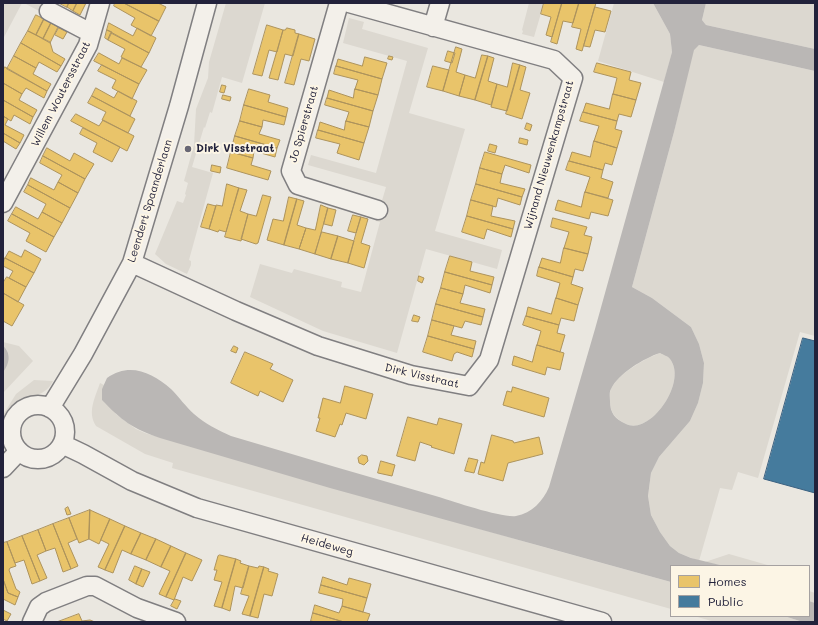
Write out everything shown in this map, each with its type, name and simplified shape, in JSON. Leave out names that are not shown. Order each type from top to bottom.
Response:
[{"type":"street","name":"Willem Woutersstraat","points":[[3,203],[9,179],[88,44],[100,3]]},
{"type":"street","name":"Leendert Spaanderlaan","points":[[50,408],[83,354],[132,263],[179,106],[207,3]]},
{"type":"street","name":"Jo Spierstraat","points":[[339,3],[291,171],[298,185],[378,210]]},
{"type":"street","name":"Wijnand Nieuwenkampstraat","points":[[349,3],[554,60],[573,78],[489,360],[469,386]]},
{"type":"street","points":[[433,27],[440,3]]},
{"type":"street","points":[[49,11],[91,33]]},
{"type":"street","name":"Dirk Visstraat","points":[[132,263],[236,311],[318,346],[411,375],[469,386]]},
{"type":"street","points":[[40,405],[50,408],[58,414],[64,424],[65,434],[62,444],[56,452],[47,457],[37,459],[27,457],[19,451],[13,442],[11,432],[13,421],[19,412],[29,406],[40,405]]},
{"type":"street","name":"Heideweg","points":[[62,444],[132,481],[197,508],[602,622]]},
{"type":"street","points":[[3,468],[19,451]]},
{"type":"street","points":[[32,622],[39,607],[46,602],[87,586],[96,586],[134,615],[176,622]]},
{"type":"shaded area","points":[[3,3],[22,3],[3,39]]},
{"type":"shaded area","points":[[24,3],[46,3],[41,12]]},
{"type":"shaded area","points":[[226,3],[265,3],[242,83],[222,77],[212,113],[210,112],[205,128],[204,127],[192,167],[213,173],[189,260],[191,261],[191,265],[187,274],[166,264],[155,254],[177,201],[183,203],[186,195],[188,183],[184,181],[194,145],[196,109],[208,78],[209,62]]},
{"type":"shaded area","points":[[529,3],[544,3],[534,37],[522,34]]},
{"type":"shaded area","points":[[614,3],[653,3],[670,34],[672,52],[664,82],[598,61]]},
{"type":"shaded area","points":[[653,3],[706,3],[702,20],[706,25],[815,49],[815,71],[699,45],[694,50],[674,132],[632,287],[652,298],[691,327],[699,344],[704,363],[703,383],[698,403],[690,421],[659,457],[651,473],[648,496],[651,515],[660,532],[670,546],[679,553],[691,558],[720,565],[670,565],[670,582],[330,488],[160,438],[142,431],[128,423],[102,400],[102,389],[107,378],[115,373],[124,371],[140,371],[164,383],[191,411],[203,421],[231,436],[500,515],[516,516],[532,509],[544,497],[549,487],[595,329],[672,52],[670,34]],"holes":[[[660,353],[670,359],[674,369],[674,381],[664,405],[646,422],[636,426],[626,424],[616,418],[610,405],[610,392],[614,383],[625,372],[647,359]]]},
{"type":"shaded area","points":[[706,3],[815,3],[815,49],[706,25],[702,20]]},
{"type":"shaded area","points":[[349,18],[364,22],[362,29],[428,48],[409,113],[465,129],[435,231],[502,250],[497,269],[426,249],[397,353],[323,331],[250,297],[260,264],[292,273],[294,269],[342,282],[341,287],[361,292],[380,222],[376,221],[386,187],[308,165],[311,155],[376,173],[407,61],[343,43]]},
{"type":"shaded area","points":[[699,45],[815,71],[815,336],[800,332],[758,478],[738,472],[732,490],[720,488],[699,561],[679,553],[670,546],[660,532],[651,515],[648,496],[651,473],[659,457],[690,421],[698,403],[703,383],[704,363],[699,344],[691,327],[652,298],[632,287],[674,132],[693,50]]},
{"type":"shaded area","points":[[3,342],[19,346],[33,361],[3,393],[3,373],[8,359],[8,352],[3,346]]},
{"type":"shaded area","points":[[3,346],[8,352],[9,359],[3,372]]},
{"type":"shaded area","points":[[660,353],[670,359],[674,369],[674,381],[670,393],[664,405],[646,422],[636,426],[626,424],[619,420],[612,412],[610,405],[611,389],[614,383],[625,373],[647,359]]},
{"type":"shaded area","points":[[34,380],[53,381],[48,389],[26,398],[12,407],[7,415],[3,428],[3,415],[16,394]]},
{"type":"shaded area","points":[[100,383],[104,385],[102,389],[116,414],[136,429],[145,433],[670,582],[670,609],[172,468],[173,463],[145,454],[96,426],[92,415],[94,400]]},
{"type":"shaded area","points":[[729,554],[768,565],[719,565],[705,562]]},
{"type":"shaded area","points":[[810,591],[815,593],[815,603],[810,601]]},
{"type":"shaded area","points":[[810,601],[815,603],[815,622],[803,622],[787,617],[810,617]]},
{"type":"shaded area","points":[[698,617],[787,617],[803,622],[715,622]]},
{"type":"building: Homes","points":[[59,3],[69,3],[67,7]]},
{"type":"building: Homes","points":[[69,3],[77,3],[73,11],[67,7]]},
{"type":"building: Homes","points":[[77,3],[86,3],[80,15],[73,11]]},
{"type":"building: Homes","points":[[115,3],[124,3],[159,21],[151,36],[131,25],[135,18],[114,6]]},
{"type":"building: Homes","points":[[124,3],[158,3],[166,7],[159,21]]},
{"type":"building: Homes","points":[[544,3],[562,3],[552,37],[546,35],[551,17],[541,14]]},
{"type":"building: Homes","points":[[562,3],[579,3],[573,23],[563,21],[557,44],[551,42]]},
{"type":"building: Homes","points":[[579,3],[596,3],[582,51],[576,49],[581,29],[572,27]]},
{"type":"building: Homes","points":[[595,7],[611,11],[605,32],[595,30],[590,47],[584,46]]},
{"type":"building: Homes","points":[[36,15],[44,19],[36,35],[28,31]]},
{"type":"building: Homes","points":[[44,19],[51,23],[43,39],[36,35]]},
{"type":"building: Homes","points":[[51,23],[58,27],[50,43],[43,39]]},
{"type":"building: Homes","points":[[109,23],[133,36],[137,28],[156,38],[149,53],[107,30]]},
{"type":"building: Homes","points":[[267,25],[283,30],[277,52],[269,50],[262,76],[253,74]]},
{"type":"building: Homes","points":[[59,28],[67,32],[63,39],[55,35]]},
{"type":"building: Homes","points":[[287,28],[295,30],[295,33],[299,34],[293,56],[285,54],[278,80],[269,78],[283,30]]},
{"type":"building: Homes","points":[[107,30],[112,32],[108,40],[105,38]]},
{"type":"building: Homes","points":[[28,31],[50,42],[53,52],[65,59],[61,66],[21,43]]},
{"type":"building: Homes","points":[[111,33],[149,53],[141,67],[121,57],[125,49],[108,40]]},
{"type":"building: Homes","points":[[299,34],[315,39],[309,61],[301,59],[294,85],[285,83]]},
{"type":"building: Homes","points":[[21,43],[61,66],[57,72],[39,62],[36,68],[14,56]]},
{"type":"building: Homes","points":[[456,47],[462,49],[456,72],[465,75],[459,96],[443,91]]},
{"type":"building: Homes","points":[[448,51],[455,53],[452,63],[445,61]]},
{"type":"building: Homes","points":[[99,53],[119,64],[122,58],[147,70],[139,84],[94,61]]},
{"type":"building: Homes","points":[[482,55],[488,56],[475,100],[459,96],[465,75],[475,78]]},
{"type":"building: Homes","points":[[14,56],[36,68],[33,74],[51,84],[47,91],[7,69]]},
{"type":"building: Homes","points":[[389,56],[393,57],[392,60],[388,59]]},
{"type":"building: Homes","points":[[488,56],[494,58],[488,81],[497,84],[491,105],[475,100]]},
{"type":"building: Homes","points":[[365,57],[387,63],[382,79],[336,66],[338,59],[362,66]]},
{"type":"building: Homes","points":[[513,63],[520,65],[507,111],[491,107],[497,84],[507,87]]},
{"type":"building: Homes","points":[[597,63],[631,72],[629,80],[641,83],[636,100],[613,94],[617,78],[594,72]]},
{"type":"building: Homes","points":[[102,65],[139,84],[132,99],[112,88],[116,80],[98,71]]},
{"type":"building: Homes","points":[[520,65],[526,67],[520,90],[530,93],[522,119],[506,114]]},
{"type":"building: Homes","points":[[336,66],[382,79],[378,95],[355,89],[358,80],[334,74]]},
{"type":"building: Homes","points":[[433,66],[449,70],[443,91],[427,87]]},
{"type":"building: Homes","points":[[5,67],[47,91],[44,98],[26,88],[22,94],[3,83],[3,71]]},
{"type":"building: Homes","points":[[3,83],[22,94],[19,100],[37,110],[33,117],[3,100]]},
{"type":"building: Homes","points":[[222,85],[226,86],[224,93],[220,92]]},
{"type":"building: Homes","points":[[96,88],[114,98],[118,91],[137,101],[130,116],[92,96]]},
{"type":"building: Homes","points":[[249,89],[270,95],[268,102],[288,108],[286,117],[244,105]]},
{"type":"building: Homes","points":[[355,89],[378,95],[373,111],[327,98],[329,90],[353,98]]},
{"type":"building: Homes","points":[[613,94],[636,100],[631,117],[619,114],[617,121],[583,112],[586,103],[609,109]]},
{"type":"building: Homes","points":[[223,95],[231,97],[230,101],[222,99]]},
{"type":"building: Homes","points":[[92,96],[135,119],[128,133],[102,120],[106,112],[88,103]]},
{"type":"building: Homes","points":[[327,98],[373,111],[369,127],[346,121],[349,112],[325,105]]},
{"type":"building: Homes","points":[[3,100],[33,117],[30,124],[14,115],[11,121],[3,116]]},
{"type":"building: Homes","points":[[244,105],[286,117],[284,125],[263,120],[262,127],[240,121]]},
{"type":"building: Homes","points":[[583,112],[617,121],[615,129],[622,131],[617,148],[594,141],[599,126],[580,121]]},
{"type":"building: Homes","points":[[76,114],[99,126],[103,120],[134,136],[127,151],[71,121]]},
{"type":"building: Homes","points":[[3,116],[8,119],[5,125],[24,135],[20,143],[3,133]]},
{"type":"building: Homes","points":[[240,121],[262,127],[259,134],[280,140],[277,148],[235,136]]},
{"type":"building: Homes","points":[[346,121],[369,127],[364,143],[318,130],[320,122],[344,130]]},
{"type":"building: Homes","points":[[527,123],[532,125],[530,131],[525,129]]},
{"type":"building: Homes","points":[[83,128],[120,147],[112,162],[93,152],[97,143],[80,134]]},
{"type":"building: Homes","points":[[318,130],[364,143],[359,160],[337,153],[340,144],[316,138]]},
{"type":"building: Homes","points":[[3,133],[20,143],[16,149],[3,141]]},
{"type":"building: Homes","points":[[235,136],[277,148],[275,157],[254,151],[253,158],[231,152]]},
{"type":"building: Homes","points":[[520,138],[528,140],[527,145],[519,143]]},
{"type":"building: Homes","points":[[594,141],[617,148],[612,165],[605,163],[603,170],[569,161],[572,152],[590,157]]},
{"type":"building: Homes","points":[[490,144],[497,146],[495,153],[488,151]]},
{"type":"building: Homes","points":[[47,148],[70,161],[74,153],[94,164],[85,179],[43,156]]},
{"type":"building: Homes","points":[[231,152],[253,158],[251,165],[271,171],[268,180],[227,168]]},
{"type":"building: Homes","points":[[485,152],[531,165],[529,173],[505,165],[502,174],[480,168]]},
{"type":"building: Homes","points":[[43,156],[85,179],[78,193],[58,182],[62,175],[40,163]]},
{"type":"building: Homes","points":[[569,161],[603,170],[601,178],[613,182],[608,198],[585,192],[590,177],[566,170]]},
{"type":"building: Homes","points":[[212,165],[221,167],[220,173],[211,171]]},
{"type":"building: Homes","points":[[480,168],[502,174],[500,183],[525,189],[522,197],[476,184]]},
{"type":"building: Homes","points":[[31,178],[54,190],[58,182],[78,193],[70,208],[28,185]]},
{"type":"building: Homes","points":[[227,184],[239,188],[226,232],[219,230],[218,232],[209,229],[216,205],[222,206]]},
{"type":"building: Homes","points":[[476,184],[522,197],[520,205],[498,198],[496,207],[471,200]]},
{"type":"building: Homes","points":[[28,185],[70,208],[62,223],[42,212],[46,204],[24,192]]},
{"type":"building: Homes","points":[[239,188],[247,190],[240,211],[248,214],[241,241],[225,237]]},
{"type":"building: Homes","points":[[585,192],[613,200],[608,216],[591,212],[589,219],[555,210],[558,200],[581,207]]},
{"type":"building: Homes","points":[[263,195],[271,197],[258,243],[256,244],[241,239],[248,214],[256,216]]},
{"type":"building: Homes","points":[[289,197],[297,199],[284,245],[267,240],[273,219],[283,221]]},
{"type":"building: Homes","points":[[297,199],[304,201],[297,225],[306,228],[299,249],[284,245]]},
{"type":"building: Homes","points":[[471,200],[493,206],[491,216],[515,221],[513,229],[467,216]]},
{"type":"building: Homes","points":[[208,204],[216,206],[209,229],[201,227]]},
{"type":"building: Homes","points":[[321,205],[328,208],[315,254],[299,249],[306,228],[315,230]]},
{"type":"building: Homes","points":[[16,207],[38,219],[42,212],[62,223],[54,237],[12,214]]},
{"type":"building: Homes","points":[[328,208],[336,210],[332,226],[324,224]]},
{"type":"building: Homes","points":[[12,214],[54,237],[46,252],[26,241],[30,233],[8,221]]},
{"type":"building: Homes","points":[[353,215],[361,217],[356,233],[348,231]]},
{"type":"building: Homes","points":[[467,216],[513,229],[511,237],[487,229],[484,239],[462,232]]},
{"type":"building: Homes","points":[[361,217],[368,219],[361,243],[370,246],[364,268],[348,263]]},
{"type":"building: Homes","points":[[553,218],[587,227],[584,235],[592,237],[588,254],[564,248],[569,232],[551,227]]},
{"type":"building: Homes","points":[[322,232],[338,236],[331,259],[315,254]]},
{"type":"building: Homes","points":[[338,236],[354,241],[348,263],[331,259]]},
{"type":"building: Homes","points":[[564,248],[588,254],[583,271],[575,269],[573,277],[539,267],[542,258],[560,263]]},
{"type":"building: Homes","points":[[25,250],[41,259],[34,273],[5,258],[9,251],[21,257]]},
{"type":"building: Homes","points":[[450,256],[472,262],[470,271],[494,277],[492,285],[445,272]]},
{"type":"building: Homes","points":[[5,258],[34,273],[26,287],[9,278],[13,271],[3,266]]},
{"type":"building: Homes","points":[[539,267],[573,277],[571,284],[583,288],[578,305],[556,298],[560,283],[537,276]]},
{"type":"building: Homes","points":[[445,272],[492,285],[490,293],[465,285],[463,294],[441,288]]},
{"type":"building: Homes","points":[[419,276],[424,278],[422,283],[418,281]]},
{"type":"building: Homes","points":[[7,277],[26,287],[18,302],[3,293],[3,283]]},
{"type":"building: Homes","points":[[441,288],[463,294],[460,303],[485,309],[483,317],[436,304]]},
{"type":"building: Homes","points":[[3,293],[24,305],[12,326],[3,321]]},
{"type":"building: Homes","points":[[556,298],[578,305],[574,321],[561,318],[559,325],[526,316],[528,307],[551,314]]},
{"type":"building: Homes","points":[[436,304],[483,317],[481,325],[465,321],[462,328],[432,320]]},
{"type":"building: Homes","points":[[414,315],[420,317],[418,322],[412,321]]},
{"type":"building: Homes","points":[[526,316],[559,325],[557,333],[565,335],[560,352],[537,345],[541,331],[523,325]]},
{"type":"building: Homes","points":[[432,320],[454,326],[451,335],[476,341],[474,349],[428,336]]},
{"type":"building: Homes","points":[[428,336],[474,349],[472,357],[457,352],[454,354],[452,361],[423,352]]},
{"type":"building: Homes","points":[[537,345],[564,353],[560,370],[547,367],[545,375],[512,365],[514,356],[532,362]]},
{"type":"building: Homes","points":[[234,346],[238,348],[236,353],[231,351]]},
{"type":"building: Homes","points":[[245,352],[273,364],[270,369],[293,380],[283,402],[260,391],[258,396],[231,383]]},
{"type":"building: Homes","points":[[345,386],[373,394],[366,419],[346,413],[342,425],[340,424],[335,437],[316,431],[320,418],[318,418],[323,398],[340,403]]},
{"type":"building: Homes","points":[[513,387],[549,398],[544,417],[503,405],[507,391],[511,392]]},
{"type":"building: Homes","points":[[408,417],[437,425],[439,418],[462,424],[454,454],[420,442],[415,461],[397,456]]},
{"type":"building: Homes","points":[[492,435],[513,441],[514,443],[539,437],[543,454],[508,463],[503,481],[478,474],[481,462],[484,463]]},
{"type":"building: Homes","points":[[362,455],[367,456],[368,461],[364,465],[359,463],[358,458]]},
{"type":"building: Homes","points":[[469,458],[478,460],[474,473],[465,471]]},
{"type":"building: Homes","points":[[381,461],[395,465],[392,476],[378,473]]},
{"type":"building: Homes","points":[[68,507],[71,514],[67,515],[65,509]]},
{"type":"building: Homes","points":[[90,510],[89,539],[79,543],[69,518]]},
{"type":"building: Homes","points":[[90,510],[110,519],[99,544],[89,539]]},
{"type":"building: Homes","points":[[69,518],[77,539],[68,543],[78,566],[71,569],[53,524]]},
{"type":"building: Homes","points":[[110,519],[125,526],[105,570],[98,567],[109,544],[101,540]]},
{"type":"building: Homes","points":[[53,524],[71,569],[63,572],[55,548],[46,551],[38,530]]},
{"type":"building: Homes","points":[[125,526],[141,533],[131,554],[122,550],[113,573],[105,570]]},
{"type":"building: Homes","points":[[38,530],[46,551],[37,555],[47,578],[40,581],[22,536]]},
{"type":"building: Homes","points":[[141,533],[156,539],[146,560],[131,554]]},
{"type":"building: Homes","points":[[22,536],[40,581],[32,584],[24,560],[15,563],[7,542]]},
{"type":"building: Homes","points":[[156,539],[171,546],[161,567],[146,560]]},
{"type":"building: Homes","points":[[7,542],[16,566],[10,568],[9,570],[16,589],[20,592],[18,597],[8,593],[3,579],[3,543]]},
{"type":"building: Homes","points":[[171,546],[186,553],[166,597],[159,594],[170,571],[161,567]]},
{"type":"building: Homes","points":[[186,553],[202,560],[192,581],[183,577],[174,600],[166,597]]},
{"type":"building: Homes","points":[[220,555],[236,559],[222,608],[214,606],[222,582],[214,580],[217,570],[214,570],[218,556]]},
{"type":"building: Homes","points":[[236,559],[241,561],[240,563],[249,566],[243,588],[235,586],[230,611],[222,608]]},
{"type":"building: Homes","points":[[135,566],[142,569],[136,584],[129,580]]},
{"type":"building: Homes","points":[[249,566],[258,568],[259,566],[264,567],[250,616],[242,614],[249,596],[241,594]]},
{"type":"building: Homes","points":[[264,567],[269,569],[268,571],[278,574],[272,596],[264,594],[258,618],[250,616]]},
{"type":"building: Homes","points":[[142,569],[150,572],[143,587],[136,584]]},
{"type":"building: Homes","points":[[323,577],[347,585],[349,578],[371,584],[367,598],[321,585]]},
{"type":"building: Homes","points":[[3,579],[8,593],[18,597],[15,605],[3,599]]},
{"type":"building: Homes","points":[[321,585],[367,598],[363,612],[342,606],[343,599],[319,593]]},
{"type":"building: Homes","points":[[175,599],[181,601],[177,609],[171,606]]},
{"type":"building: Homes","points":[[315,605],[339,613],[342,606],[370,614],[367,622],[344,622],[313,613]]},
{"type":"building: Homes","points":[[3,610],[11,614],[7,621],[3,619]]},
{"type":"building: Homes","points":[[313,613],[344,622],[311,621]]},
{"type":"building: Homes","points":[[79,614],[82,621],[90,620],[95,622],[57,622]]},
{"type":"building: Public","points":[[803,338],[815,341],[815,493],[764,479]]},
{"type":"place","name":"Dirk Visstraat","points":[[188,149]]}]
